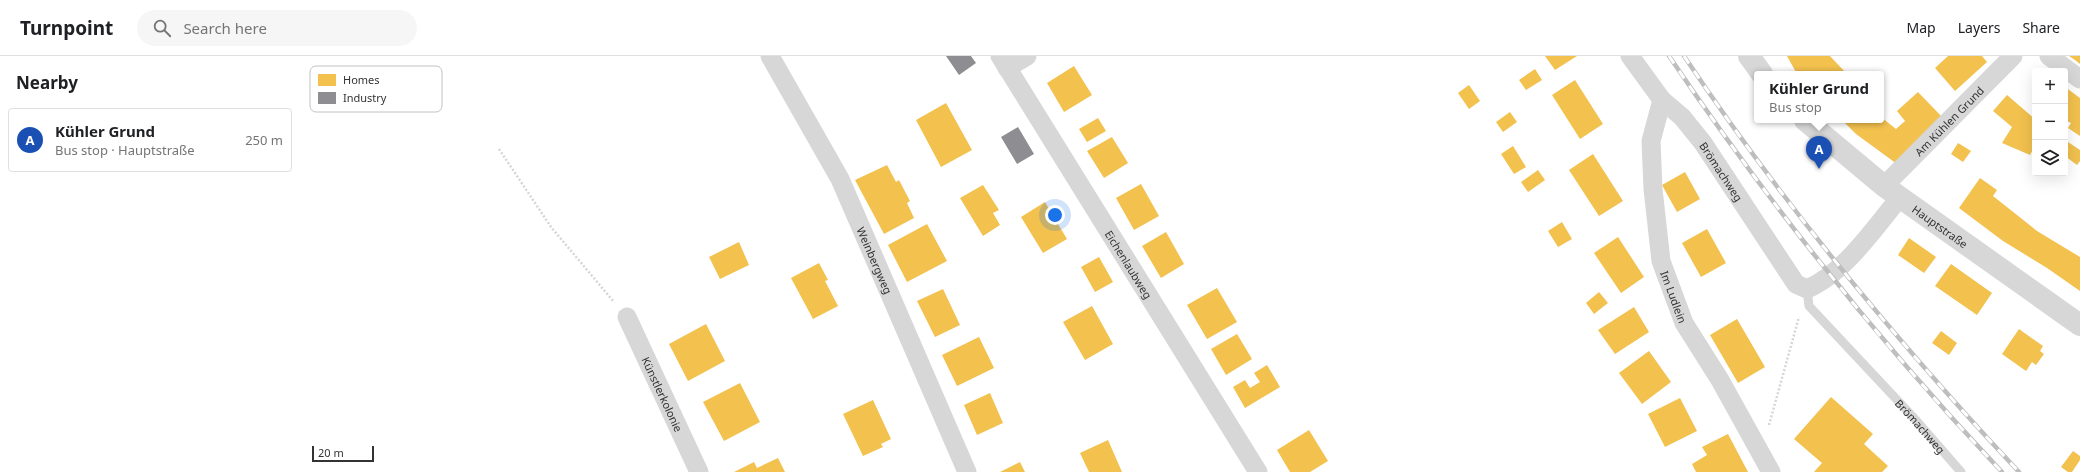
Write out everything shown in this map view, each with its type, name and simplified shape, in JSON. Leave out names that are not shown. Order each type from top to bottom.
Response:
[{"type":"street","name":"Weinbergweg","points":[[770,56],[840,179],[967,472]]},
{"type":"street","points":[[1004,62],[1027,56]]},
{"type":"street","name":"Brömachweg","points":[[1630,56],[1662,100],[1682,117],[1703,143],[1796,284],[1808,297]]},
{"type":"street","points":[[1749,56],[1760,71]]},
{"type":"street","name":"Am Kühlen Grund","points":[[1892,192],[2013,56]]},
{"type":"street","points":[[2049,56],[2080,79]]},
{"type":"street","name":"Eichenlaubweg","points":[[1004,62],[1258,472]]},
{"type":"street","name":"Im Ludlein","points":[[1662,100],[1652,141],[1653,189],[1661,262],[1684,323],[1720,380],[1771,472]]},
{"type":"street","name":"Hauptstraße","points":[[1809,123],[1892,192],[2080,325]]},
{"type":"street","points":[[1808,297],[1818,284],[1845,261],[1866,238],[1892,192]]},
{"type":"street","name":"Künstlerkolonie","points":[[627,317],[699,472]]},
{"type":"lane","name":"Brömachweg","points":[[1808,297],[1961,472]]},
{"type":"path","points":[[499,149],[550,227],[627,317]]},
{"type":"path","points":[[1761,454],[1797,319],[1808,297]]},
{"type":"building: Homes","points":[[1545,56],[1577,56],[1555,70]]},
{"type":"building: Homes","points":[[1787,56],[1830,56],[1844,71],[1795,71]]},
{"type":"building: Homes","points":[[1948,56],[1982,56],[1987,62],[1955,91],[1935,68]]},
{"type":"building: Homes","points":[[2069,56],[2080,56],[2080,64],[2075,60]]},
{"type":"building: Homes","points":[[1074,66],[1092,95],[1064,112],[1047,83]]},
{"type":"building: Homes","points":[[1535,69],[1542,80],[1526,90],[1519,80]]},
{"type":"building: Homes","points":[[1575,80],[1603,124],[1580,139],[1552,95]]},
{"type":"building: Homes","points":[[1469,85],[1480,101],[1469,109],[1458,93]]},
{"type":"building: Homes","points":[[2068,89],[2080,98],[2080,136],[2068,128],[2071,123],[2068,122]]},
{"type":"building: Homes","points":[[1918,92],[1944,119],[1897,164],[1856,134],[1845,123],[1884,123],[1884,119],[1896,129],[1905,121],[1897,111]]},
{"type":"building: Homes","points":[[2007,95],[2032,116],[2032,151],[2030,155],[2002,143],[2012,127],[1993,111]]},
{"type":"building: Homes","points":[[946,103],[972,150],[941,167],[916,120]]},
{"type":"building: Homes","points":[[1510,112],[1517,122],[1503,132],[1496,122]]},
{"type":"building: Homes","points":[[1098,118],[1106,131],[1087,142],[1079,129]]},
{"type":"building: Homes","points":[[1112,137],[1128,163],[1104,178],[1087,151]]},
{"type":"building: Homes","points":[[2068,142],[2080,150],[2080,161],[2077,165],[2068,158]]},
{"type":"building: Homes","points":[[1958,143],[1971,151],[1963,162],[1951,154]]},
{"type":"building: Homes","points":[[1513,146],[1526,167],[1514,174],[1501,154]]},
{"type":"building: Homes","points":[[1593,154],[1623,201],[1599,216],[1569,170]]},
{"type":"building: Homes","points":[[887,165],[896,182],[899,180],[910,201],[907,203],[914,218],[884,234],[855,180]]},
{"type":"building: Homes","points":[[1538,170],[1545,180],[1528,192],[1521,182]]},
{"type":"building: Homes","points":[[1685,172],[1700,199],[1677,212],[1662,185]]},
{"type":"building: Homes","points":[[1980,178],[1997,190],[1993,196],[2037,231],[2080,257],[2080,291],[2047,268],[2003,241],[1959,208]]},
{"type":"building: Homes","points":[[1141,184],[1159,216],[1134,230],[1116,198]]},
{"type":"building: Homes","points":[[983,185],[999,210],[993,213],[1000,225],[983,236],[960,198]]},
{"type":"building: Homes","points":[[1045,202],[1067,239],[1043,253],[1021,217]]},
{"type":"building: Homes","points":[[1562,222],[1572,239],[1558,247],[1548,231]]},
{"type":"building: Homes","points":[[927,224],[947,261],[907,282],[888,245]]},
{"type":"building: Homes","points":[[1707,229],[1726,263],[1701,277],[1682,243]]},
{"type":"building: Homes","points":[[1166,232],[1184,264],[1161,278],[1142,246]]},
{"type":"building: Homes","points":[[1618,237],[1644,277],[1621,293],[1594,253]]},
{"type":"building: Homes","points":[[1909,238],[1936,257],[1924,273],[1898,255]]},
{"type":"building: Homes","points":[[739,242],[749,265],[720,279],[709,257]]},
{"type":"building: Homes","points":[[1099,257],[1113,282],[1095,292],[1081,267]]},
{"type":"building: Homes","points":[[819,263],[828,280],[825,281],[838,306],[813,319],[791,278]]},
{"type":"building: Homes","points":[[1951,264],[1992,293],[1977,315],[1935,286]]},
{"type":"building: Homes","points":[[1217,288],[1237,322],[1207,339],[1187,305]]},
{"type":"building: Homes","points":[[943,289],[960,325],[935,337],[917,301]]},
{"type":"building: Homes","points":[[1599,292],[1608,303],[1594,314],[1586,303]]},
{"type":"building: Homes","points":[[1092,306],[1113,344],[1085,360],[1063,322]]},
{"type":"building: Homes","points":[[1634,307],[1649,332],[1615,354],[1598,330]]},
{"type":"building: Homes","points":[[1737,319],[1765,367],[1738,383],[1710,335]]},
{"type":"building: Homes","points":[[706,324],[725,361],[688,381],[669,344]]},
{"type":"building: Homes","points":[[2019,329],[2043,346],[2040,351],[2044,354],[2036,365],[2032,362],[2026,371],[2002,354]]},
{"type":"building: Homes","points":[[1941,331],[1957,343],[1949,355],[1932,343]]},
{"type":"building: Homes","points":[[1237,334],[1252,359],[1226,375],[1211,349]]},
{"type":"building: Homes","points":[[979,337],[994,368],[957,386],[942,355]]},
{"type":"building: Homes","points":[[1649,351],[1671,382],[1642,404],[1619,373]]},
{"type":"building: Homes","points":[[1267,365],[1280,387],[1245,408],[1233,387],[1245,380],[1250,388],[1260,382],[1254,373]]},
{"type":"building: Homes","points":[[740,383],[760,422],[724,441],[703,402]]},
{"type":"building: Homes","points":[[990,393],[1003,423],[977,435],[964,405]]},
{"type":"building: Homes","points":[[1831,397],[1873,434],[1864,444],[1888,466],[1882,472],[1814,472],[1822,463],[1794,439]]},
{"type":"building: Homes","points":[[1680,398],[1697,431],[1665,447],[1648,414]]},
{"type":"building: Homes","points":[[873,400],[891,439],[881,444],[883,447],[863,456],[843,414]]},
{"type":"building: Homes","points":[[1309,430],[1328,461],[1310,472],[1290,472],[1277,450]]},
{"type":"building: Homes","points":[[1728,434],[1748,472],[1696,472],[1692,464],[1707,455],[1702,447]]},
{"type":"building: Homes","points":[[1108,440],[1122,472],[1089,472],[1080,453]]},
{"type":"building: Homes","points":[[2073,451],[2080,456],[2080,460],[2072,472],[2068,472],[2061,467]]},
{"type":"building: Homes","points":[[778,458],[785,472],[734,472],[754,462],[757,468]]},
{"type":"building: Homes","points":[[1020,462],[1025,472],[1000,472]]},
{"type":"building: Industry","points":[[946,56],[971,56],[976,63],[959,75]]},
{"type":"building: Industry","points":[[1018,127],[1034,154],[1017,164],[1001,137]]},
{"type":"railway","points":[[1669,56],[1746,165],[1827,271],[1869,323],[2002,472]]},
{"type":"railway","points":[[1684,56],[1761,165],[1843,271],[1929,373],[2019,472]]},
{"type":"place","name":"Kühler Grund","points":[[1819,169]]}]
